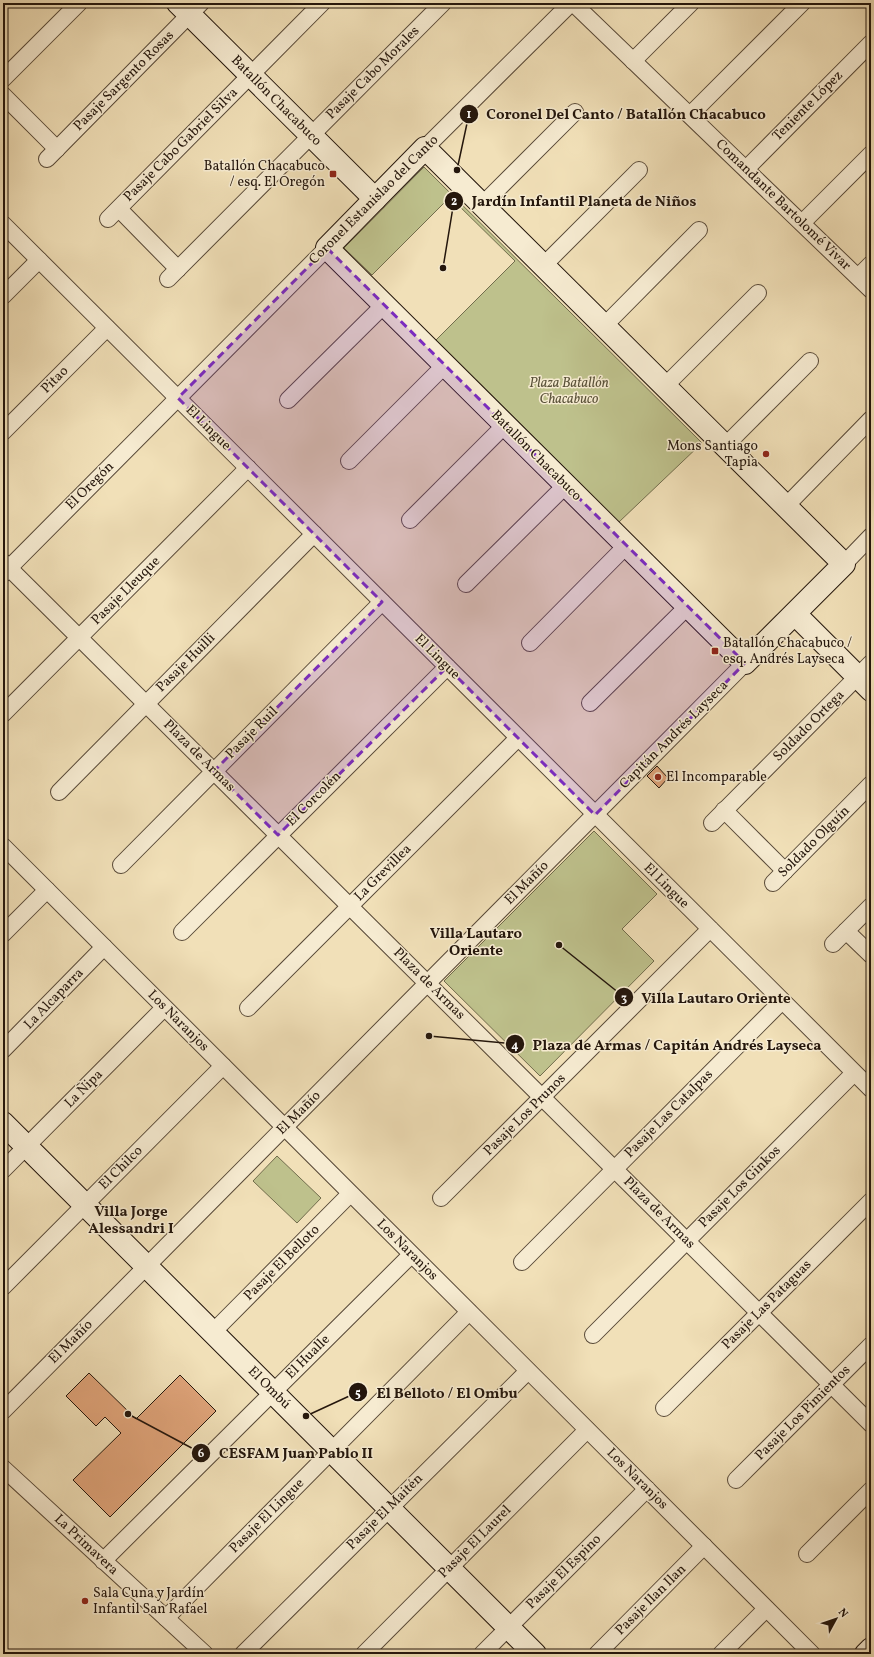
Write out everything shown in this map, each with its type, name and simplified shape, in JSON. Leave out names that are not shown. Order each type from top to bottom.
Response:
[{"type":"street","points":[[3,79],[79,3]]},
{"type":"street","name":"Pasaje Cabo Gabriel Silva","points":[[173,274],[113,214],[322,3]]},
{"type":"street","name":"Pasaje Cabo Morales","points":[[173,274],[443,3]]},
{"type":"street","name":"Comandante Bartolomé Vivar","points":[[572,3],[871,290]]},
{"type":"street","name":"Coronel Estanislao del Canto","points":[[178,398],[425,148],[572,3]]},
{"type":"street","points":[[633,61],[691,3]]},
{"type":"street","points":[[690,115],[802,3]]},
{"type":"street","name":"Batallón Chacabuco","points":[[190,7],[250,75],[375,199]]},
{"type":"street","name":"Pasaje Sargento Rosas","points":[[3,95],[52,154],[190,7]]},
{"type":"street","name":"Teniente López","points":[[746,169],[871,43]]},
{"type":"street","points":[[482,205],[575,112]]},
{"type":"street","points":[[425,148],[844,564]]},
{"type":"street","points":[[802,223],[871,154]]},
{"type":"street","points":[[543,266],[639,170]]},
{"type":"street","name":"El Lingue","points":[[3,224],[871,1089]]},
{"type":"street","points":[[604,326],[699,230]]},
{"type":"street","name":"Batallón Chacabuco","points":[[327,248],[746,663]]},
{"type":"street","points":[[3,296],[39,260]]},
{"type":"street","points":[[858,277],[871,264]]},
{"type":"street","points":[[665,386],[758,293]]},
{"type":"street","points":[[288,400],[384,305]]},
{"type":"street","name":"Pitao","points":[[3,432],[107,328]]},
{"type":"street","points":[[725,446],[810,361]]},
{"type":"street","points":[[349,461],[445,365]]},
{"type":"street","name":"El Oregón","points":[[5,568],[178,398]]},
{"type":"street","points":[[786,506],[871,419]]},
{"type":"street","points":[[410,520],[506,425]]},
{"type":"street","name":"Pasaje Lleuque","points":[[3,714],[248,468]]},
{"type":"street","points":[[466,584],[566,485]]},
{"type":"street","name":"Pasaje Huilli","points":[[58,792],[314,534]]},
{"type":"street","name":"Capitán Andrés Layseca","points":[[595,815],[871,536]]},
{"type":"street","points":[[530,643],[627,545]]},
{"type":"street","name":"Plaza de Armas","points":[[5,568],[79,638],[214,771],[871,1424]]},
{"type":"street","name":"Pasaje Ruil","points":[[121,865],[382,602]]},
{"type":"street","points":[[590,703],[688,606]]},
{"type":"street","points":[[794,614],[867,676]]},
{"type":"street","name":"El Corcolén","points":[[182,932],[447,667]]},
{"type":"street","name":"Soldado Ortega","points":[[712,823],[867,676]]},
{"type":"street","name":"La Grevillea","points":[[248,1008],[518,738]]},
{"type":"street","name":"Soldado Olguín","points":[[773,883],[871,784]]},
{"type":"street","points":[[724,810],[785,871]]},
{"type":"street","name":"El Mañío","points":[[3,1411],[595,815]]},
{"type":"street","name":"Los Naranjos","points":[[3,846],[812,1654]]},
{"type":"street","points":[[3,934],[47,890]]},
{"type":"street","points":[[833,944],[871,906]]},
{"type":"street","name":"Pasaje Los Prunos","points":[[441,1198],[710,929]]},
{"type":"street","points":[[846,931],[871,955]]},
{"type":"street","name":"La Alcaparra","points":[[3,1050],[104,947]]},
{"type":"street","name":"Pasaje Las Catalpas","points":[[522,1262],[782,1001]]},
{"type":"street","name":"La Ñipa","points":[[3,1170],[164,1008]]},
{"type":"street","name":"El Chilco","points":[[3,1287],[223,1066]]},
{"type":"street","name":"Pasaje Los Ginkos","points":[[593,1335],[854,1072]]},
{"type":"street","name":"El Ombú","points":[[3,1123],[535,1654]]},
{"type":"street","name":"Pasaje El Belloto","points":[[213,1332],[350,1194]]},
{"type":"street","name":"Pasaje Las Pataguas","points":[[664,1408],[871,1201]]},
{"type":"street","name":"El Hualle","points":[[103,1561],[411,1255]]},
{"type":"street","name":"Pasaje El Lingue","points":[[166,1618],[469,1312]]},
{"type":"street","name":"Pasaje Los Pimientos","points":[[736,1480],[871,1345]]},
{"type":"street","name":"Pasaje El Maitén","points":[[243,1654],[528,1371]]},
{"type":"street","name":"Pasaje El Laurel","points":[[364,1654],[587,1430]]},
{"type":"street","name":"La Primavera","points":[[3,1468],[205,1654]]},
{"type":"street","name":"Pasaje El Espino","points":[[482,1654],[646,1489]]},
{"type":"street","points":[[807,1554],[871,1490]]},
{"type":"street","name":"Pasaje Ilan Ilan","points":[[597,1654],[704,1546]]},
{"type":"street","points":[[721,1654],[766,1609]]},
{"type":"street","points":[[866,1654],[871,1649]]},
{"type":"highlighted area","points":[[327,248],[745,663],[595,815],[447,667],[278,835],[214,771],[382,602],[178,398]]},
{"type":"green space","name":"Plaza Batallón Chacabuco","points":[[424,167],[702,443],[619,522],[436,340],[515,261],[450,197],[372,275],[344,248]]},
{"type":"green space","name":"Villa Lautaro Oriente","points":[[594,831],[657,894],[622,929],[654,961],[540,1076],[444,981]]},
{"type":"green space","points":[[277,1156],[321,1198],[297,1223],[253,1181]]},
{"type":"building","name":"El Incomparable","points":[[657,766],[668,778],[659,788],[647,776]]},
{"type":"building","points":[[89,1373],[136,1419],[180,1375],[216,1411],[110,1517],[73,1480],[121,1433],[105,1417],[96,1426],[66,1396]]},
{"type":"place","name":"Coronel Del Canto / Batallón Chacabuco","points":[[457,170]]},
{"type":"place","name":"Batallón Chacabuco / esq. El Oregón","points":[[333,174]]},
{"type":"place","name":"Jardín Infantil Planeta de Niños","points":[[443,268]]},
{"type":"place","name":"Mons Santiago Tapia","points":[[766,454]]},
{"type":"place","name":"Batallón Chacabuco / esq. Andrés Layseca","points":[[715,651]]},
{"type":"place","name":"El Incomparable","points":[[658,777]]},
{"type":"place","name":"Villa Lautaro Oriente","points":[[559,945]]},
{"type":"place","name":"Plaza de Armas / Capitán Andrés Layseca","points":[[429,1036]]},
{"type":"place","name":"CESFAM Juan Pablo II","points":[[128,1414]]},
{"type":"place","name":"El Belloto / El Ombu","points":[[306,1416]]},
{"type":"place","name":"Sala Cuna y Jardín Infantil San Rafael","points":[[85,1601]]},
{"type":"district","name":"Villa Lautaro Oriente","points":[[476,942]]},
{"type":"district","name":"Villa Jorge Alessandri I","points":[[131,1220]]}]
